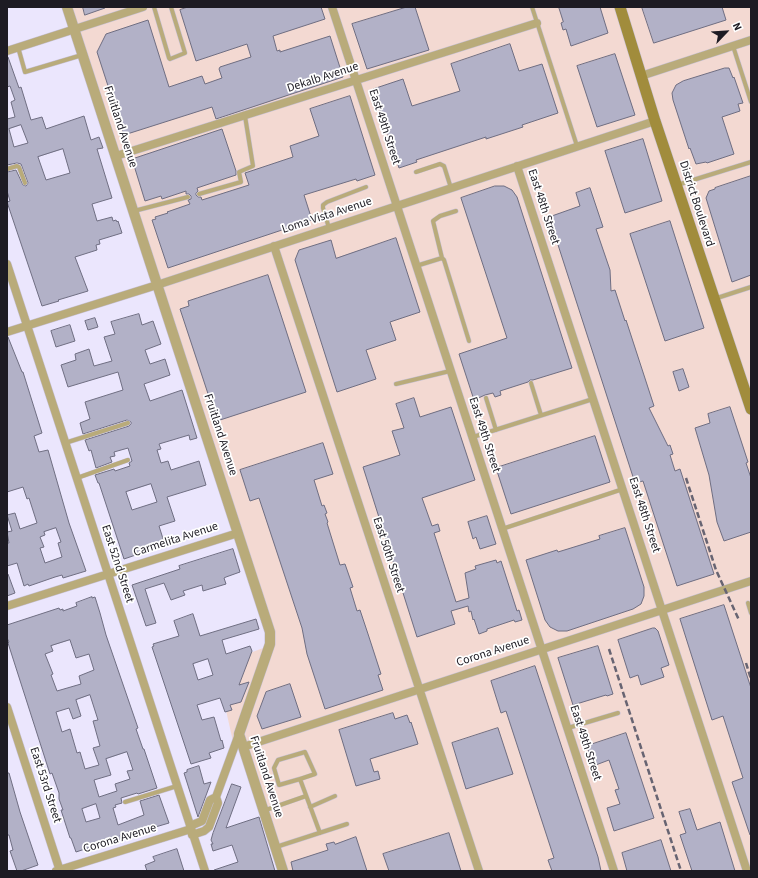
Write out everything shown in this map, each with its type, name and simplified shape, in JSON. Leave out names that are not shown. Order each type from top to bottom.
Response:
[{"type":"main road","name":"District Boulevard","points":[[620,7],[676,186],[751,409]]},
{"type":"street","name":"Fruitland Avenue","points":[[68,7],[271,635],[270,644],[239,734],[283,871]]},
{"type":"street","points":[[7,50],[143,7]]},
{"type":"street","name":"East 49th Street","points":[[332,7],[614,871]]},
{"type":"street","name":"Dekalb Avenue","points":[[116,156],[537,23]]},
{"type":"street","points":[[641,76],[733,46],[750,43]]},
{"type":"street","name":"Loma Vista Avenue","points":[[7,332],[158,285],[655,121]]},
{"type":"street","name":"East 48th Street","points":[[517,166],[747,871]]},
{"type":"street","name":"East 50th Street","points":[[274,246],[479,871]]},
{"type":"street","name":"East 52nd Street","points":[[7,264],[205,871]]},
{"type":"street","name":"Carmelita Avenue","points":[[7,606],[238,533]]},
{"type":"street","name":"Corona Avenue","points":[[243,747],[751,581]]},
{"type":"street","name":"East 53rd Street","points":[[7,707],[59,871]]},
{"type":"street","name":"Corona Avenue","points":[[59,871],[191,830],[206,830],[209,827],[218,803],[216,797],[239,734]]},
{"type":"lane","points":[[154,7],[170,59],[185,53],[171,7]]},
{"type":"lane","points":[[532,7],[577,147]]},
{"type":"lane","points":[[733,46],[751,102]]},
{"type":"lane","points":[[18,47],[25,72],[83,55]]},
{"type":"lane","points":[[199,194],[241,182],[239,172],[253,166],[245,116]]},
{"type":"lane","points":[[676,186],[751,162]]},
{"type":"lane","points":[[416,172],[440,164],[444,166],[451,188]]},
{"type":"lane","points":[[7,169],[17,166],[19,167],[25,183]]},
{"type":"lane","points":[[329,228],[323,205],[327,202],[366,187]]},
{"type":"lane","points":[[134,212],[188,198]]},
{"type":"lane","points":[[456,211],[440,216],[433,221],[442,258],[444,260],[469,341]]},
{"type":"lane","points":[[416,266],[442,258]]},
{"type":"lane","points":[[714,299],[751,288]]},
{"type":"lane","points":[[396,384],[451,371]]},
{"type":"lane","points":[[531,383],[541,415]]},
{"type":"lane","points":[[486,398],[496,430]]},
{"type":"lane","points":[[473,437],[593,399]]},
{"type":"lane","points":[[65,443],[128,423]]},
{"type":"lane","points":[[77,478],[128,460]]},
{"type":"lane","points":[[502,529],[623,489]]},
{"type":"lane","points":[[748,603],[751,613]]},
{"type":"lane","points":[[568,728],[618,713]]},
{"type":"lane","points":[[305,752],[315,774],[300,779],[279,785],[274,768],[278,760],[305,752]]},
{"type":"lane","points":[[300,779],[320,833]]},
{"type":"lane","points":[[125,802],[177,786]]},
{"type":"lane","points":[[263,811],[306,796]]},
{"type":"lane","points":[[310,807],[335,796]]},
{"type":"lane","points":[[275,847],[347,824]]},
{"type":"shaded area","points":[[66,7],[751,7],[751,871],[281,871],[244,751],[234,746],[216,666],[271,645]]},
{"type":"building","points":[[83,7],[105,7],[105,8],[85,15]]},
{"type":"building","points":[[188,7],[321,7],[325,19],[273,36],[277,51],[280,50],[280,52],[330,36],[343,77],[216,119],[212,107],[124,135],[97,52],[106,34],[148,20],[169,87],[202,76],[205,84],[222,78],[219,69],[220,67],[251,57],[247,44],[196,61],[180,10]]},
{"type":"building","points":[[407,7],[415,7],[429,50],[367,69],[352,24]]},
{"type":"building","points":[[559,7],[600,7],[608,33],[571,46],[566,29],[563,30],[561,23],[563,22]]},
{"type":"building","points":[[642,7],[722,7],[726,20],[654,43]]},
{"type":"building","points":[[510,44],[519,71],[542,64],[558,113],[522,125],[523,127],[486,139],[486,137],[416,160],[417,162],[399,168],[373,89],[403,79],[412,106],[460,91],[451,64]]},
{"type":"building","points":[[615,54],[635,115],[597,127],[577,66]]},
{"type":"building","points":[[8,57],[19,88],[21,87],[31,120],[42,117],[46,129],[84,116],[91,140],[99,137],[103,148],[97,149],[112,198],[92,204],[97,221],[112,217],[113,221],[118,221],[122,233],[99,240],[100,244],[96,245],[97,250],[75,257],[88,291],[42,306],[7,202],[10,201],[7,191],[7,172],[16,170],[23,185],[26,186],[28,183],[21,164],[17,163],[7,165],[7,119],[15,117],[11,102],[15,100],[10,86],[7,87]],"holes":[[[21,125],[28,143],[14,147],[9,129]],[[63,149],[70,173],[46,180],[38,157]]]},
{"type":"building","points":[[729,68],[733,78],[734,77],[743,103],[738,104],[740,111],[722,117],[734,154],[707,163],[696,164],[690,148],[689,149],[672,93],[676,85],[683,81]]},
{"type":"building","points":[[350,96],[375,175],[357,181],[356,179],[304,195],[312,220],[168,268],[152,220],[156,219],[155,217],[190,204],[188,200],[191,199],[191,196],[186,194],[186,191],[162,199],[161,196],[145,201],[132,159],[222,129],[236,175],[197,188],[198,191],[196,195],[201,197],[202,200],[249,185],[245,173],[293,157],[290,146],[319,136],[310,109]]},
{"type":"building","points":[[643,139],[662,201],[625,213],[605,151]]},
{"type":"building","points":[[751,176],[751,275],[732,282],[706,198],[709,191],[715,188]]},
{"type":"building","points":[[495,186],[504,186],[512,190],[517,197],[572,368],[530,380],[500,391],[501,395],[495,397],[493,393],[474,400],[459,354],[507,338],[461,198]]},
{"type":"building","points":[[590,188],[603,227],[596,229],[610,270],[611,291],[615,290],[654,406],[649,408],[668,446],[670,445],[673,454],[670,455],[675,471],[680,469],[714,574],[677,586],[643,481],[635,483],[549,217],[580,206],[576,193]]},
{"type":"building","points":[[670,221],[704,328],[665,341],[630,234]]},
{"type":"building","points":[[396,238],[420,312],[390,322],[396,340],[366,350],[376,379],[337,392],[295,260],[299,250],[331,240],[336,258]]},
{"type":"building","points":[[268,275],[306,392],[217,421],[180,309],[189,306],[188,301]]},
{"type":"building","points":[[139,314],[142,325],[153,321],[161,344],[145,350],[150,364],[165,359],[170,375],[144,384],[150,401],[182,390],[197,438],[190,440],[189,435],[159,444],[161,449],[157,450],[161,463],[168,461],[171,470],[199,461],[206,485],[167,497],[175,521],[159,526],[165,545],[124,559],[95,475],[130,466],[129,463],[132,461],[128,448],[114,452],[115,456],[110,457],[112,462],[96,468],[91,450],[89,451],[85,440],[129,426],[131,422],[127,420],[83,434],[80,423],[90,419],[85,402],[123,390],[118,372],[68,387],[61,365],[76,360],[75,354],[89,349],[94,366],[112,361],[104,337],[115,334],[111,322]],"holes":[[[151,484],[157,502],[132,510],[126,492]]]},
{"type":"building","points":[[95,318],[98,327],[88,330],[85,321]]},
{"type":"building","points":[[70,325],[75,341],[56,347],[51,331]]},
{"type":"building","points":[[8,337],[23,372],[42,433],[34,436],[39,452],[48,450],[69,523],[86,571],[63,578],[62,575],[29,586],[28,584],[24,586],[17,563],[7,566],[7,543],[9,543],[7,532],[12,531],[7,515],[15,513],[20,529],[37,523],[29,498],[27,499],[23,487],[7,492]],"holes":[[[56,528],[61,542],[58,543],[62,557],[45,563],[40,548],[44,547],[40,537],[45,535],[44,532]]]},
{"type":"building","points":[[683,369],[689,387],[679,391],[673,372]]},
{"type":"building","points":[[414,398],[420,417],[451,407],[475,480],[422,498],[432,526],[438,524],[440,531],[434,533],[456,602],[469,598],[465,573],[476,569],[475,566],[496,560],[497,563],[501,561],[517,611],[519,610],[522,620],[515,622],[514,620],[487,629],[487,631],[479,634],[471,611],[469,612],[468,606],[451,611],[455,624],[417,637],[363,467],[400,455],[392,431],[404,428],[396,404]]},
{"type":"building","points":[[730,407],[748,462],[746,463],[751,478],[751,532],[724,541],[717,522],[709,475],[695,428],[710,423],[708,414]]},
{"type":"building","points":[[595,436],[610,482],[511,514],[496,468]]},
{"type":"building","points":[[323,443],[333,474],[314,480],[322,506],[324,505],[327,513],[325,514],[327,523],[340,565],[345,564],[353,587],[350,588],[357,611],[360,610],[381,674],[378,675],[383,690],[325,709],[307,654],[302,628],[259,498],[250,501],[240,470]]},
{"type":"building","points":[[487,516],[496,544],[480,549],[476,537],[473,539],[468,522]]},
{"type":"building","points":[[625,528],[644,587],[644,596],[641,604],[633,609],[567,631],[558,631],[550,627],[545,620],[526,560],[600,539],[599,536]]},
{"type":"building","points":[[233,549],[240,572],[224,578],[226,584],[203,591],[202,585],[183,591],[185,595],[171,600],[164,583],[145,589],[156,623],[146,626],[132,585],[180,569],[179,566]]},
{"type":"building","points":[[7,574],[15,593],[7,596]]},
{"type":"building","points":[[95,597],[106,635],[138,728],[136,729],[157,788],[121,798],[122,803],[115,805],[116,807],[113,808],[118,825],[144,815],[140,801],[159,795],[169,823],[135,833],[134,830],[120,835],[121,839],[107,842],[106,840],[76,852],[61,810],[63,810],[59,799],[59,793],[52,773],[50,774],[8,643],[7,625],[59,608],[60,610],[63,609],[63,611],[77,606],[76,603]],"holes":[[[70,640],[76,658],[89,654],[94,670],[79,676],[81,684],[57,691],[51,675],[53,674],[45,654],[53,651],[51,646]],[[90,695],[98,720],[93,721],[100,746],[93,748],[99,765],[85,769],[80,752],[77,753],[70,729],[62,732],[56,712],[69,708],[73,719],[81,716],[76,700]],[[127,752],[133,770],[127,771],[130,779],[115,784],[117,791],[99,797],[94,780],[111,775],[106,759]],[[96,804],[100,818],[86,822],[82,809]]]},
{"type":"building","points":[[724,605],[751,688],[751,835],[732,782],[743,778],[723,716],[712,720],[680,619]]},
{"type":"building","points":[[193,614],[200,636],[256,619],[259,629],[222,640],[226,654],[250,646],[252,651],[239,685],[249,682],[241,702],[230,705],[232,710],[225,712],[220,698],[197,705],[202,720],[214,717],[224,748],[209,753],[211,758],[191,764],[152,647],[154,646],[153,644],[179,636],[174,621]],"holes":[[[208,659],[213,675],[198,680],[193,664]]]},
{"type":"building","points":[[653,628],[658,631],[669,665],[661,668],[664,677],[641,685],[638,675],[630,678],[618,640]]},
{"type":"building","points":[[598,646],[613,694],[573,705],[558,658]]},
{"type":"building","points":[[535,666],[598,857],[601,871],[552,871],[548,860],[554,858],[506,711],[501,713],[491,681]]},
{"type":"building","points":[[290,684],[301,717],[262,729],[257,716],[266,692]]},
{"type":"building","points":[[393,713],[395,719],[407,715],[410,723],[411,722],[418,744],[370,759],[374,772],[378,771],[380,779],[356,786],[339,730]]},
{"type":"building","points":[[498,728],[513,774],[466,789],[452,743]]},
{"type":"building","points":[[626,733],[654,818],[614,831],[607,808],[620,804],[615,790],[619,789],[609,760],[593,766],[587,746]]},
{"type":"building","points":[[199,766],[204,784],[211,782],[198,817],[184,773],[187,772],[187,770]]},
{"type":"building","points":[[7,773],[9,773],[20,812],[38,865],[21,871],[17,871],[10,851],[13,850],[9,835],[7,835]]},
{"type":"building","points":[[232,784],[241,787],[226,828],[259,817],[275,871],[214,871],[238,862],[232,845],[213,851],[211,844],[213,844],[211,840],[213,833]]},
{"type":"building","points":[[690,809],[697,830],[720,822],[735,871],[692,871],[680,835],[686,833],[679,812]]},
{"type":"building","points":[[449,833],[461,871],[389,871],[383,854]]},
{"type":"building","points":[[356,837],[367,871],[293,871],[291,862],[328,850],[326,844],[334,842],[335,844]]},
{"type":"building","points":[[661,840],[671,871],[627,871],[622,853]]},
{"type":"building","points":[[177,849],[184,871],[147,871],[145,865],[155,861],[153,857]]},
{"type":"railway","points":[[686,478],[716,570],[739,620]]},
{"type":"railway","points":[[609,649],[681,871]]},
{"type":"railway","points":[[746,663],[751,679]]}]
